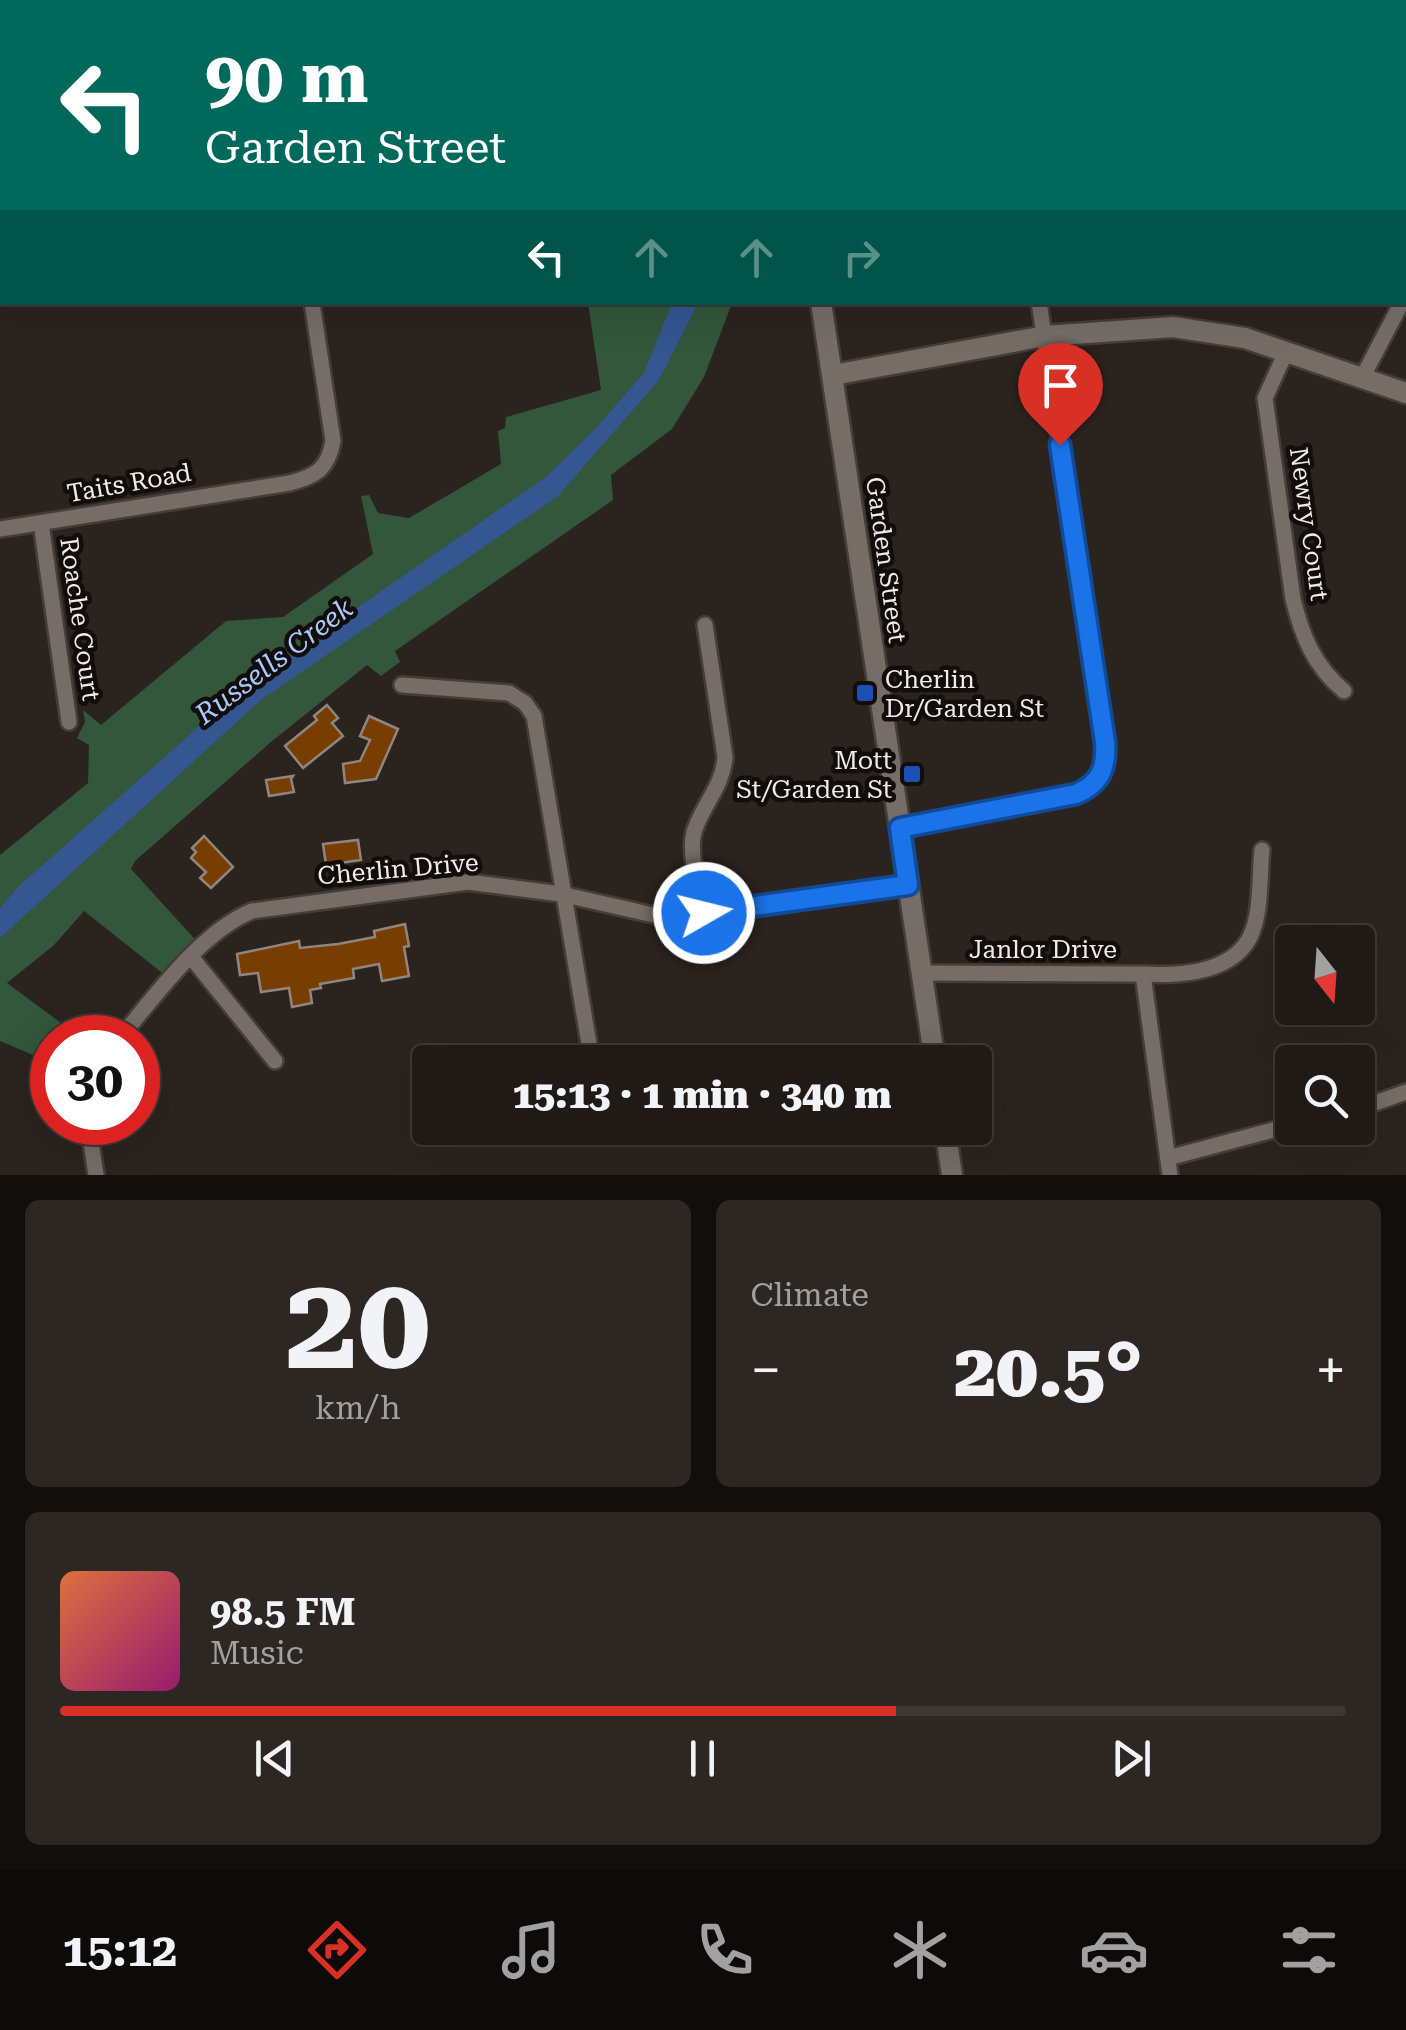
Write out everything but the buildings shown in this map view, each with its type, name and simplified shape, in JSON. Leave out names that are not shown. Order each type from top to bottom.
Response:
[{"type":"street","name":"Taits Road","points":[[0,527],[290,483],[319,474],[331,454],[332,428],[312,305]]},
{"type":"street","name":"Garden Street","points":[[821,305],[931,1045]]},
{"type":"street","points":[[900,828],[1087,790],[1103,771],[1105,742],[1039,305]]},
{"type":"street","points":[[1362,378],[1400,305]]},
{"type":"street","points":[[833,376],[1045,336],[1173,326],[1245,338],[1406,394]]},
{"type":"street","name":"Newry Court","points":[[1285,354],[1265,398],[1293,599],[1300,626],[1323,674],[1344,690]]},
{"type":"street","name":"Roache Court","points":[[42,523],[70,722]]},
{"type":"street","points":[[704,625],[725,757],[724,776],[694,830],[704,913]]},
{"type":"street","points":[[402,685],[510,693],[525,703],[534,716],[589,1045]]},
{"type":"street","points":[[1143,974],[1176,976],[1206,970],[1230,958],[1250,938],[1262,850]]},
{"type":"street","name":"Cherlin Drive","points":[[141,1015],[230,921],[277,906],[468,882],[561,894],[672,918],[908,885]]},
{"type":"street","points":[[192,958],[275,1061]]},
{"type":"street","name":"Janlor Drive","points":[[920,973],[1143,974],[1170,1175]]},
{"type":"street","points":[[1375,1103],[1406,1092]]},
{"type":"street","points":[[1168,1158],[1275,1130]]},
{"type":"street","points":[[91,1145],[96,1175]]},
{"type":"street","points":[[948,1145],[952,1175]]},
{"type":"green space","points":[[588,305],[731,305],[704,377],[672,429],[611,475],[613,500],[395,651],[400,662],[381,676],[367,665],[271,742],[135,861],[131,869],[202,947],[170,979],[84,911],[54,945],[7,983],[50,1015],[30,1015],[30,1054],[0,1041],[0,855],[88,783],[89,745],[77,738],[85,722],[83,710],[101,725],[226,621],[283,617],[373,554],[361,496],[369,495],[378,513],[409,518],[501,464],[498,431],[505,428],[506,417],[601,390]]},
{"type":"water","points":[[671,305],[697,305],[659,380],[558,496],[261,700],[0,938],[0,908],[19,886],[247,684],[546,477],[644,373]]},
{"type":"place","name":"Cherlin Dr/Garden St","points":[[865,693]]},
{"type":"place","name":"Mott St/Garden St","points":[[912,774]]},
{"type":"route","points":[[704,913],[908,885],[900,828],[1076,794],[1099,780],[1105,764],[1105,742],[1060,445]]},
{"type":"water label","name":"Russells Creek","points":[[274,661]]}]
